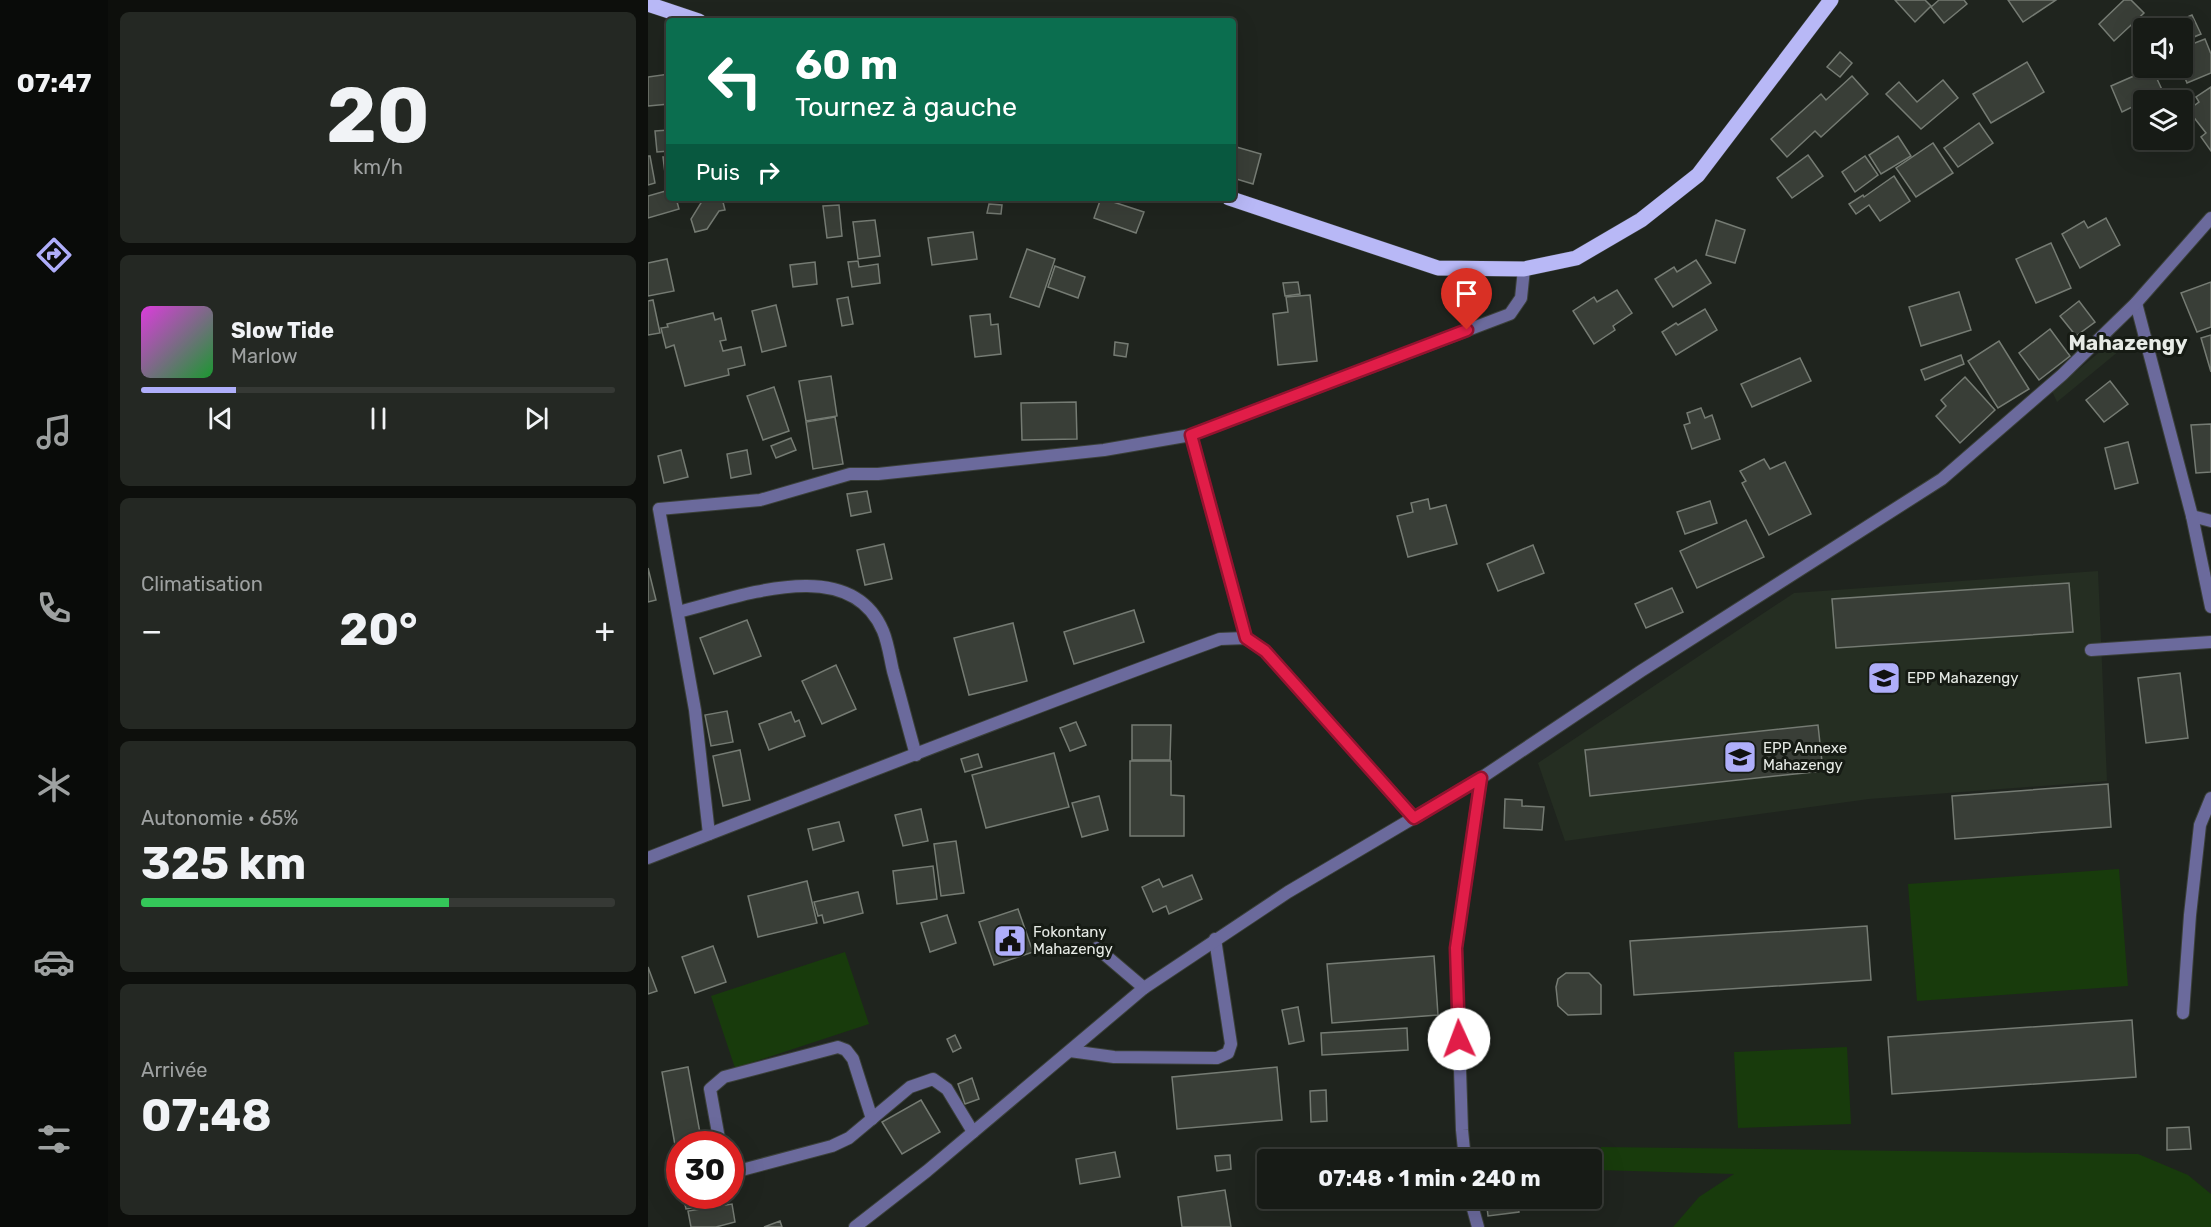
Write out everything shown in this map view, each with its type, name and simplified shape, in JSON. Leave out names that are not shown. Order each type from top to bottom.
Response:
[{"type":"main road","points":[[1236,200],[1438,268],[1524,269],[1576,258],[1641,220],[1698,175],[1831,0]]},
{"type":"main road","points":[[648,4],[690,18]]},
{"type":"street","points":[[855,1227],[973,1132],[1144,988],[1215,939],[1288,892],[1481,778],[1641,671],[1942,479],[2062,375],[2136,303],[2211,218]]},
{"type":"street","points":[[709,834],[695,710],[659,508],[760,500],[850,474],[878,474],[1104,450],[1191,435],[1510,314],[1521,298],[1524,269]]},
{"type":"street","points":[[2136,303],[2192,516],[2211,608]]},
{"type":"street","points":[[1191,435],[1246,638]]},
{"type":"street","points":[[2192,516],[2211,521]]},
{"type":"street","points":[[678,612],[776,588],[814,585],[850,593],[869,609],[883,630],[916,755]]},
{"type":"street","points":[[648,858],[1068,694],[1220,639],[1246,638],[1265,651],[1414,818]]},
{"type":"street","points":[[2091,650],[2211,642]]},
{"type":"street","points":[[1464,1149],[1456,948],[1481,778]]},
{"type":"street","points":[[2183,1012],[2190,915],[2200,825],[2211,798]]},
{"type":"street","points":[[1070,1051],[1114,1057],[1217,1058],[1228,1053],[1231,1044],[1215,939]]},
{"type":"street","points":[[1096,948],[1144,988]]},
{"type":"street","points":[[718,1131],[710,1089],[715,1083],[724,1077],[838,1047],[846,1050],[853,1059],[872,1119]]},
{"type":"street","points":[[744,1169],[832,1146],[849,1138],[910,1087],[933,1079],[947,1089],[973,1132]]},
{"type":"street","points":[[1473,1209],[1478,1227]]},
{"type":"shaded area","points":[[2112,342],[2119,351],[2057,402],[2052,391]]},
{"type":"shaded area","name":"EPP Mahazengy","points":[[2098,571],[2107,781],[1869,799],[1565,841],[1538,763],[1794,593]]},
{"type":"green space","points":[[2119,869],[2128,986],[1917,1001],[1908,884]]},
{"type":"green space","points":[[845,952],[869,1024],[735,1068],[711,996]]},
{"type":"green space","points":[[1847,1047],[1851,1124],[1738,1128],[1734,1052]]},
{"type":"green space","points":[[1601,1147],[2138,1154],[2188,1175],[2211,1194],[2211,1227],[1673,1227],[1699,1197],[1734,1174],[1602,1170]]},
{"type":"building","points":[[1895,0],[1925,0],[1931,6],[1915,22]]},
{"type":"building","points":[[1939,0],[1964,0],[1967,4],[1944,23],[1931,7]]},
{"type":"building","points":[[2008,0],[2056,0],[2023,22]]},
{"type":"building","points":[[2124,0],[2131,0],[2144,13],[2139,18],[2133,18],[2133,23],[2114,41],[2099,24]]},
{"type":"building","points":[[2192,15],[2201,34],[2193,37],[2193,18],[2185,18]]},
{"type":"building","points":[[2205,39],[2211,54],[2211,73],[2187,83],[2185,78],[2193,78],[2193,44]]},
{"type":"building","points":[[1840,52],[1852,63],[1840,77],[1827,67]]},
{"type":"building","points":[[2027,62],[2044,92],[1991,123],[1973,94]]},
{"type":"building","points":[[666,74],[666,104],[648,106],[648,77]]},
{"type":"building","points":[[1852,76],[1868,94],[1821,137],[1815,131],[1787,157],[1771,139],[1821,94],[1826,100]]},
{"type":"building","points":[[2133,76],[2157,78],[2162,90],[2133,90],[2133,107],[2122,112],[2111,86]]},
{"type":"building","points":[[1943,80],[1958,98],[1921,129],[1886,94],[1899,82],[1917,102]]},
{"type":"building","points":[[2211,87],[2211,151],[2201,137],[2206,133],[2193,116],[2193,106],[2199,102],[2196,97]]},
{"type":"building","points":[[1979,123],[1993,143],[1958,167],[1944,148]]},
{"type":"building","points":[[666,130],[666,151],[657,152],[655,131]]},
{"type":"building","points":[[1898,136],[1911,156],[1881,174],[1869,155]]},
{"type":"building","points":[[1933,143],[1953,173],[1916,197],[1896,168]]},
{"type":"building","points":[[1236,147],[1261,154],[1253,184],[1236,179]]},
{"type":"building","points":[[1808,155],[1823,176],[1792,198],[1777,178]]},
{"type":"building","points":[[648,156],[650,156],[655,183],[648,185]]},
{"type":"building","points":[[1865,156],[1878,175],[1855,192],[1842,172]]},
{"type":"building","points":[[663,157],[666,157],[666,181]]},
{"type":"building","points":[[1894,176],[1910,201],[1880,221],[1869,205],[1856,214],[1849,204],[1863,195],[1864,197]]},
{"type":"building","points":[[666,191],[666,201],[677,201],[679,209],[648,218],[648,196]]},
{"type":"building","points":[[702,201],[723,201],[725,210],[719,211],[707,229],[695,232],[691,219]]},
{"type":"building","points":[[1100,201],[1110,201],[1144,212],[1136,233],[1094,218]]},
{"type":"building","points":[[989,204],[1002,205],[1001,214],[987,213]]},
{"type":"building","points":[[839,205],[842,236],[827,238],[823,206]]},
{"type":"building","points":[[2106,218],[2120,245],[2080,268],[2062,234],[2084,221],[2088,228]]},
{"type":"building","points":[[875,220],[880,256],[858,259],[853,222]]},
{"type":"building","points":[[1716,220],[1745,230],[1735,263],[1706,255]]},
{"type":"building","points":[[973,232],[977,259],[932,265],[928,238]]},
{"type":"building","points":[[2051,243],[2071,288],[2036,303],[2016,259]]},
{"type":"building","points":[[1027,249],[1055,259],[1039,307],[1010,297]]},
{"type":"building","points":[[667,259],[674,291],[648,296],[648,263]]},
{"type":"building","points":[[1696,260],[1711,283],[1673,307],[1655,279],[1674,267],[1677,272]]},
{"type":"building","points":[[858,261],[859,267],[878,264],[880,283],[852,287],[848,262]]},
{"type":"building","points":[[815,262],[817,284],[793,287],[790,265]]},
{"type":"building","points":[[1055,266],[1085,277],[1078,298],[1048,287]]},
{"type":"building","points":[[1298,282],[1300,294],[1285,296],[1283,283]]},
{"type":"building","points":[[2211,282],[2211,327],[2197,332],[2181,293]]},
{"type":"building","points":[[1617,290],[1632,313],[1613,326],[1615,330],[1594,344],[1573,311],[1594,297],[1597,302]]},
{"type":"building","points":[[1959,292],[1971,330],[1921,346],[1909,307]]},
{"type":"building","points":[[1310,295],[1317,361],[1278,365],[1273,314],[1288,312],[1286,297]]},
{"type":"building","points":[[848,297],[853,324],[842,326],[837,299]]},
{"type":"building","points":[[653,300],[660,333],[648,335],[648,301]]},
{"type":"building","points":[[2079,301],[2095,322],[2076,336],[2060,316]]},
{"type":"building","points":[[776,305],[786,346],[762,352],[752,311]]},
{"type":"building","points":[[1705,309],[1717,330],[1676,355],[1662,332]]},
{"type":"building","points":[[713,313],[715,320],[721,318],[726,340],[720,341],[723,351],[741,347],[745,365],[728,369],[729,375],[685,386],[674,345],[666,348],[661,328],[668,327],[667,324]]},
{"type":"building","points":[[990,314],[991,325],[998,324],[1001,354],[975,357],[970,316]]},
{"type":"building","points":[[2050,329],[2070,356],[2039,380],[2019,353]]},
{"type":"building","points":[[2211,335],[2211,372],[2201,338]]},
{"type":"building","points":[[1999,341],[2029,389],[1998,408],[1968,361]]},
{"type":"building","points":[[1115,342],[1128,344],[1126,357],[1114,355]]},
{"type":"building","points":[[1961,355],[1964,364],[1925,380],[1921,370]]},
{"type":"building","points":[[1800,358],[1811,381],[1752,407],[1741,384]]},
{"type":"building","points":[[831,376],[837,416],[806,421],[799,381]]},
{"type":"building","points":[[1965,377],[1995,410],[1960,443],[1936,416],[1946,406],[1941,400]]},
{"type":"building","points":[[2110,381],[2128,404],[2104,422],[2086,400]]},
{"type":"building","points":[[774,387],[789,431],[763,440],[747,396]]},
{"type":"building","points":[[1076,402],[1077,439],[1022,440],[1021,403]]},
{"type":"building","points":[[1701,408],[1705,418],[1712,415],[1720,439],[1692,449],[1684,425],[1690,423],[1687,413]]},
{"type":"building","points":[[835,417],[843,464],[813,469],[806,422]]},
{"type":"building","points":[[2211,424],[2211,472],[2196,473],[2191,425]]},
{"type":"building","points":[[791,438],[796,450],[776,458],[771,446]]},
{"type":"building","points":[[2128,442],[2138,483],[2115,489],[2105,448]]},
{"type":"building","points":[[681,450],[688,477],[664,483],[658,456]]},
{"type":"building","points":[[747,450],[751,474],[731,478],[727,454]]},
{"type":"building","points":[[1764,459],[1770,469],[1785,462],[1811,514],[1769,535],[1742,483],[1746,481],[1740,471]]},
{"type":"building","points":[[867,491],[871,512],[851,516],[847,494]]},
{"type":"building","points":[[1428,499],[1430,509],[1446,505],[1457,544],[1408,557],[1397,516],[1413,512],[1411,503]]},
{"type":"building","points":[[1710,501],[1717,523],[1685,534],[1677,512]]},
{"type":"building","points":[[1746,520],[1764,557],[1697,588],[1680,551]]},
{"type":"building","points":[[884,544],[892,579],[865,585],[857,550]]},
{"type":"building","points":[[1533,545],[1544,573],[1498,591],[1487,564]]},
{"type":"building","points":[[648,568],[656,600],[648,602]]},
{"type":"building","points":[[2069,583],[2073,632],[1836,648],[1832,599]]},
{"type":"building","points":[[1672,588],[1683,612],[1646,628],[1635,604]]},
{"type":"building","points":[[1134,610],[1144,642],[1074,664],[1064,632]]},
{"type":"building","points":[[747,620],[761,656],[714,674],[700,638]]},
{"type":"building","points":[[1013,623],[1027,681],[969,695],[954,638]]},
{"type":"building","points":[[836,665],[856,709],[822,724],[802,681]]},
{"type":"building","points":[[2180,673],[2188,738],[2146,743],[2138,678]]},
{"type":"building","points":[[727,711],[733,742],[711,746],[705,715]]},
{"type":"building","points":[[791,712],[795,722],[799,720],[805,736],[769,750],[759,724]]},
{"type":"building","points":[[1076,722],[1086,745],[1070,751],[1060,728]]},
{"type":"building","points":[[1132,725],[1171,725],[1170,760],[1132,760]]},
{"type":"building","points":[[1818,725],[1823,771],[1590,796],[1585,750]]},
{"type":"building","points":[[740,750],[750,800],[723,806],[713,756]]},
{"type":"building","points":[[1054,753],[1069,807],[986,828],[972,775]]},
{"type":"building","points":[[978,754],[982,767],[965,772],[961,759]]},
{"type":"building","points":[[1130,761],[1171,761],[1171,795],[1184,796],[1184,836],[1130,836]]},
{"type":"building","points":[[2108,784],[2111,827],[1955,839],[1952,796]]},
{"type":"building","points":[[1099,796],[1108,830],[1082,837],[1072,803]]},
{"type":"building","points":[[1505,799],[1522,800],[1522,806],[1544,807],[1542,830],[1504,828]]},
{"type":"building","points":[[921,809],[928,841],[903,846],[895,815]]},
{"type":"building","points":[[839,822],[844,841],[813,850],[808,829]]},
{"type":"building","points":[[956,841],[964,893],[941,896],[934,844]]},
{"type":"building","points":[[933,866],[937,899],[897,904],[893,871]]},
{"type":"building","points":[[1192,875],[1202,899],[1169,914],[1166,906],[1153,912],[1142,887],[1159,879],[1163,887]]},
{"type":"building","points":[[807,881],[817,923],[758,937],[748,896]]},
{"type":"building","points":[[858,892],[863,913],[824,923],[822,915],[818,916],[814,902]]},
{"type":"building","points":[[1018,909],[1033,952],[994,965],[979,922]]},
{"type":"building","points":[[947,915],[956,943],[930,952],[921,923]]},
{"type":"building","points":[[1867,926],[1871,980],[1634,995],[1630,941]]},
{"type":"building","points":[[713,946],[726,982],[695,993],[682,957]]},
{"type":"building","points":[[1434,956],[1438,1015],[1332,1023],[1327,964]]},
{"type":"building","points":[[648,967],[657,991],[648,994]]},
{"type":"building","points":[[1566,973],[1589,973],[1601,985],[1601,1014],[1568,1015],[1558,1006],[1556,987],[1558,979]]},
{"type":"building","points":[[1298,1007],[1304,1041],[1289,1044],[1282,1010]]},
{"type":"building","points":[[2132,1020],[2136,1077],[1892,1094],[1888,1037]]},
{"type":"building","points":[[1407,1028],[1408,1050],[1322,1055],[1321,1033]]},
{"type":"building","points":[[955,1035],[961,1048],[953,1052],[947,1039]]},
{"type":"building","points":[[688,1067],[700,1131],[673,1131],[662,1072]]},
{"type":"building","points":[[1277,1067],[1282,1120],[1177,1129],[1172,1077]]},
{"type":"building","points":[[972,1078],[979,1099],[965,1104],[958,1084]]},
{"type":"building","points":[[1326,1090],[1327,1121],[1311,1122],[1310,1091]]},
{"type":"building","points":[[921,1100],[940,1132],[902,1154],[882,1122]]},
{"type":"building","points":[[2189,1127],[2191,1149],[2167,1150],[2167,1128]]},
{"type":"building","points":[[1115,1152],[1120,1177],[1080,1184],[1076,1159]]},
{"type":"building","points":[[1230,1155],[1231,1169],[1217,1171],[1215,1156]]},
{"type":"building","points":[[1225,1190],[1231,1227],[1182,1227],[1178,1197]]},
{"type":"building","points":[[733,1209],[735,1222],[716,1227],[691,1227],[688,1211]]},
{"type":"building","points":[[1487,1209],[1519,1209],[1519,1212],[1488,1216]]},
{"type":"building","points":[[780,1221],[782,1227],[764,1227]]},
{"type":"place","name":"EPP Mahazengy","points":[[1884,678]]},
{"type":"place","name":"EPP Annexe Mahazengy","points":[[1740,757]]},
{"type":"place","name":"Fokontany Mahazengy","points":[[1010,941]]},
{"type":"district","name":"Mahazengy","points":[[2128,343]]},
{"type":"route","points":[[1459,1039],[1456,948],[1481,778],[1414,818],[1265,651],[1246,638],[1191,435],[1467,330]]}]
